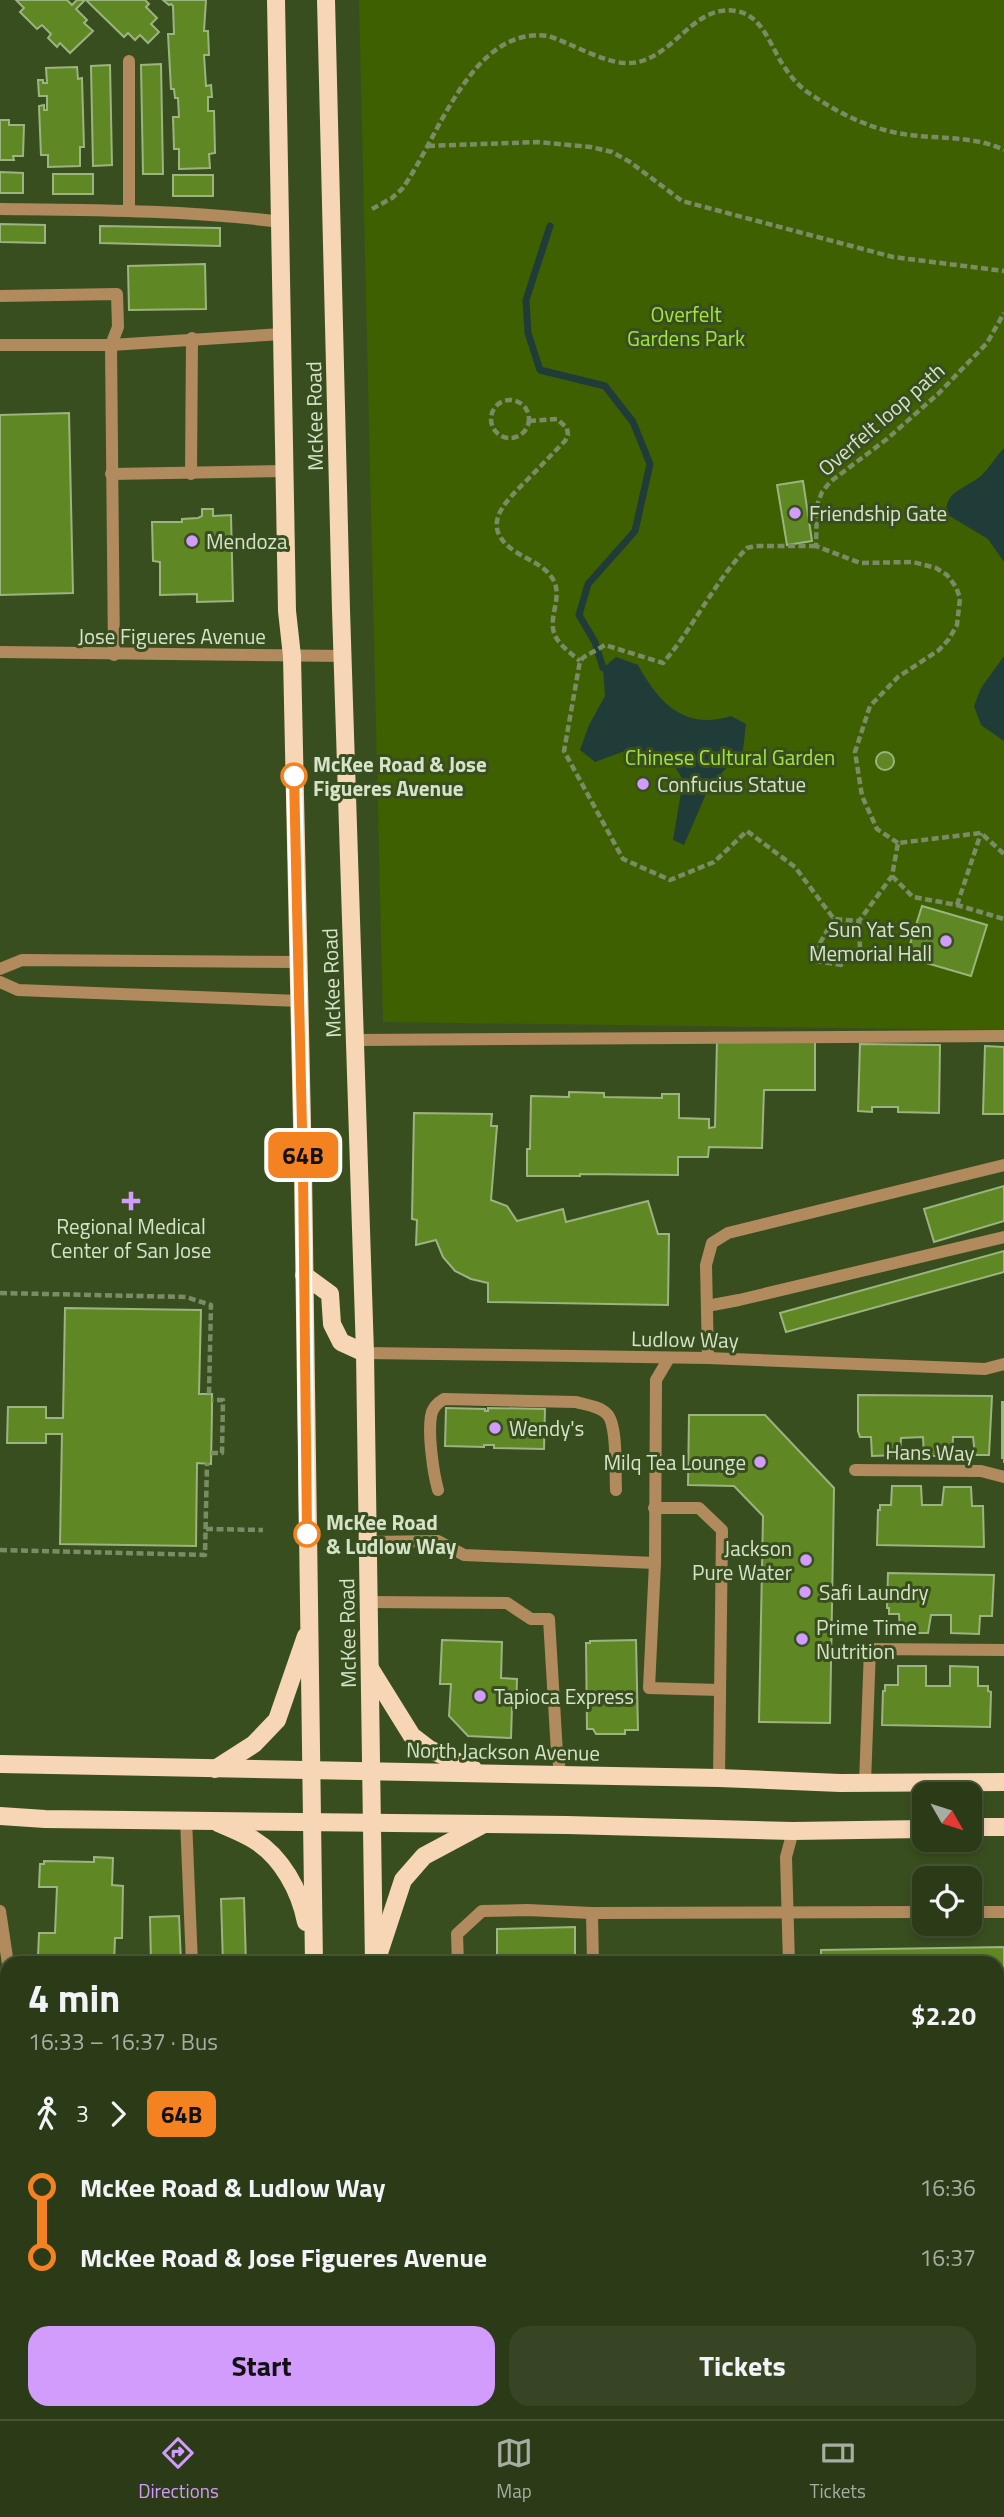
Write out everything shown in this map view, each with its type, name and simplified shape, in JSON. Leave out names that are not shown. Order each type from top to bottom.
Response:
[{"type":"main road","name":"McKee Road","points":[[276,0],[287,611],[292,656],[300,1001],[314,1956]]},
{"type":"main road","name":"McKee Road","points":[[326,0],[365,1353],[375,1956]]},
{"type":"main road","points":[[304,1275],[330,1294],[332,1324],[341,1342],[365,1353]]},
{"type":"main road","points":[[214,1770],[254,1744],[277,1720],[309,1626]]},
{"type":"main road","points":[[369,1666],[412,1736],[429,1749],[482,1774]]},
{"type":"main road","name":"North Jackson Avenue","points":[[0,1764],[865,1783],[1004,1782]]},
{"type":"main road","points":[[0,1816],[45,1819],[186,1819],[793,1831],[912,1829]]},
{"type":"main road","points":[[212,1820],[255,1840],[284,1869],[302,1904],[313,1956]]},
{"type":"main road","points":[[378,1956],[403,1880],[424,1856],[485,1824]]},
{"type":"main road","points":[[982,1827],[1004,1826]]},
{"type":"street","points":[[129,211],[130,61]]},
{"type":"street","points":[[0,209],[129,211],[237,216],[281,222]]},
{"type":"street","points":[[0,296],[117,293],[118,327],[111,345],[114,655]]},
{"type":"street","points":[[0,345],[111,345],[282,334]]},
{"type":"street","points":[[191,474],[192,338]]},
{"type":"street","points":[[111,474],[284,471]]},
{"type":"street","name":"Jose Figueres Avenue","points":[[0,652],[343,656]]},
{"type":"street","points":[[0,968],[22,960],[299,962]]},
{"type":"street","points":[[0,982],[18,990],[300,1001]]},
{"type":"street","points":[[356,1040],[1004,1037]]},
{"type":"street","points":[[708,1358],[706,1265],[712,1243],[728,1233],[1004,1165]]},
{"type":"street","points":[[707,1306],[1004,1237]]},
{"type":"street","name":"Ludlow Way","points":[[365,1353],[708,1358],[985,1369],[1004,1364]]},
{"type":"street","points":[[669,1358],[656,1380],[654,1563],[649,1688],[719,1690]]},
{"type":"street","points":[[438,1490],[434,1474],[431,1415],[436,1404],[444,1399],[576,1402],[606,1412],[613,1421],[616,1490]]},
{"type":"street","name":"Hans Way","points":[[855,1470],[981,1471],[1004,1477]]},
{"type":"street","points":[[654,1508],[699,1508],[722,1530],[719,1779]]},
{"type":"street","points":[[368,1542],[438,1541],[464,1555],[654,1563]]},
{"type":"street","points":[[370,1602],[507,1603],[531,1619],[549,1619],[557,1753],[561,1776]]},
{"type":"street","points":[[865,1783],[870,1649],[1004,1650]]},
{"type":"street","points":[[186,1819],[192,1956]]},
{"type":"street","points":[[789,1956],[786,1857],[793,1831]]},
{"type":"street","points":[[0,1911],[7,1956]]},
{"type":"street","points":[[458,1956],[457,1934],[482,1911],[912,1912]]},
{"type":"street","points":[[982,1912],[1004,1912]]},
{"type":"street","points":[[592,1913],[593,1956]]},
{"type":"path","points":[[372,209],[402,189],[467,79],[490,54],[516,38],[537,34],[549,36],[616,62],[640,62],[663,52],[699,20],[726,11],[747,14],[757,22],[791,78],[808,93],[839,111],[885,131],[983,142],[1004,150]]},
{"type":"path","points":[[427,146],[538,142],[591,147],[612,152],[630,162],[682,201],[893,257],[1004,271]]},
{"type":"path","name":"Overfelt loop path","points":[[816,546],[817,505],[821,492],[939,393],[987,343],[1004,313]]},
{"type":"path","points":[[511,399],[517,400],[526,409],[529,421],[524,433],[505,438],[494,431],[490,419],[498,402],[511,399]]},
{"type":"path","points":[[529,421],[562,421],[568,435],[506,501],[496,519],[497,532],[503,542],[551,575],[556,586],[557,599],[552,621],[553,631],[557,640],[582,659]]},
{"type":"path","points":[[859,921],[834,919],[795,867],[747,831],[714,862],[670,880],[623,859],[564,751],[582,659],[605,645],[663,663],[684,639],[706,603],[747,548],[755,545],[816,546],[860,564],[913,562],[936,568],[947,575],[956,587],[960,598],[957,625],[939,650],[898,677],[870,706],[855,752],[862,796],[877,829],[898,843],[981,833]]},
{"type":"path","points":[[981,833],[1004,855]]},
{"type":"path","points":[[957,905],[981,833]]},
{"type":"path","points":[[834,919],[810,960],[841,965],[860,951],[859,921],[892,876],[898,843]]},
{"type":"path","points":[[892,876],[913,897],[957,905],[1004,919]]},
{"type":"path","points":[[0,1293],[186,1297],[211,1305],[210,1397],[223,1400],[222,1454],[211,1453]]},
{"type":"path","points":[[0,1550],[205,1555],[207,1463]]},
{"type":"path","points":[[206,1529],[263,1530]]},
{"type":"green space","name":"Overfelt Gardens Park","points":[[359,0],[1004,0],[1004,1030],[383,1022]]},
{"type":"water","points":[[1004,448],[1004,562],[988,539],[948,515],[947,507],[952,496],[982,475]]},
{"type":"water","points":[[1004,656],[1004,741],[981,725],[974,706],[981,688]]},
{"type":"water","points":[[616,657],[638,665],[655,691],[675,710],[700,720],[731,716],[746,724],[743,750],[709,787],[684,845],[673,840],[683,780],[671,760],[657,751],[625,751],[595,762],[580,750],[589,725],[605,696],[603,668]]},
{"type":"building","points":[[16,0],[67,0],[72,5],[77,0],[85,0],[76,9],[87,20],[84,23],[93,31],[70,53],[60,43],[57,47],[48,38],[51,34],[42,25],[37,29],[20,12],[24,8]]},
{"type":"building","points":[[86,0],[145,0],[149,4],[146,7],[157,18],[151,24],[159,32],[148,43],[140,35],[135,40],[128,33],[124,37]]},
{"type":"building","points":[[163,0],[206,0],[204,31],[208,31],[209,55],[204,55],[206,86],[211,85],[212,97],[208,97],[208,111],[214,111],[215,153],[209,154],[210,168],[179,169],[179,149],[174,149],[173,117],[179,117],[178,98],[175,98],[174,89],[171,89],[168,34],[174,34],[173,6]]},
{"type":"building","points":[[161,64],[163,174],[143,174],[141,65]]},
{"type":"building","points":[[110,65],[112,165],[93,166],[91,66]]},
{"type":"building","points":[[77,67],[78,79],[82,78],[84,147],[80,147],[80,166],[48,167],[48,155],[41,155],[39,106],[44,105],[44,110],[47,110],[47,96],[39,96],[38,80],[47,83],[46,68]]},
{"type":"building","points":[[0,120],[9,120],[9,125],[24,125],[23,156],[13,156],[14,160],[0,160]]},
{"type":"building","points":[[0,172],[23,173],[23,193],[0,193]]},
{"type":"building","points":[[53,174],[93,174],[93,194],[53,194]]},
{"type":"building","points":[[173,175],[213,175],[213,196],[173,196]]},
{"type":"building","points":[[0,224],[45,225],[45,243],[0,242]]},
{"type":"building","points":[[100,226],[220,228],[220,246],[100,243]]},
{"type":"building","points":[[205,264],[206,309],[129,310],[128,266]]},
{"type":"building","points":[[69,413],[73,593],[0,595],[0,415]]},
{"type":"building","name":"Friendship Gate","points":[[803,481],[812,541],[787,545],[777,485]]},
{"type":"building","name":"Mendoza","points":[[202,509],[213,509],[213,516],[231,515],[233,601],[197,602],[197,594],[160,595],[160,562],[153,561],[152,522],[182,522],[182,519],[198,518],[202,516]]},
{"type":"building","points":[[885,752],[893,757],[894,761],[889,769],[885,770],[877,765],[876,761],[881,753]]},
{"type":"building","name":"Sun Yat Sen Memorial Hall","points":[[922,906],[987,925],[971,976],[906,957]]},
{"type":"building","points":[[717,1040],[815,1042],[815,1090],[764,1090],[762,1148],[709,1147],[708,1157],[678,1157],[678,1175],[527,1176],[531,1096],[569,1097],[569,1092],[604,1093],[604,1097],[662,1098],[662,1094],[679,1094],[679,1118],[709,1119],[709,1128],[715,1127]]},
{"type":"building","points":[[860,1044],[940,1045],[939,1113],[898,1112],[898,1107],[872,1107],[872,1112],[858,1111]]},
{"type":"building","points":[[985,1046],[1004,1047],[1004,1114],[983,1114]]},
{"type":"building","points":[[414,1113],[492,1114],[491,1126],[497,1126],[491,1200],[507,1206],[517,1221],[563,1209],[566,1222],[648,1201],[658,1234],[669,1234],[668,1305],[488,1302],[488,1283],[455,1271],[443,1257],[436,1240],[416,1245],[417,1220],[412,1219]]},
{"type":"building","points":[[1004,1186],[1004,1221],[934,1242],[924,1209]]},
{"type":"building","points":[[1004,1251],[1004,1272],[786,1332],[780,1313]]},
{"type":"building","points":[[65,1308],[201,1310],[199,1394],[212,1394],[211,1464],[197,1463],[196,1546],[60,1544],[62,1434],[46,1434],[46,1443],[7,1443],[8,1407],[46,1407],[46,1418],[63,1418]]},
{"type":"building","points":[[858,1395],[992,1396],[989,1455],[975,1455],[973,1437],[953,1437],[952,1456],[924,1456],[923,1437],[901,1438],[900,1455],[872,1456],[871,1437],[860,1437],[858,1431]]},
{"type":"building","points":[[1004,1402],[1004,1458],[1002,1458]]},
{"type":"building","name":"Wendy's","points":[[446,1408],[485,1411],[488,1411],[488,1408],[545,1409],[544,1449],[494,1448],[494,1445],[445,1446]]},
{"type":"building","points":[[689,1415],[765,1415],[834,1488],[830,1723],[759,1722],[763,1516],[734,1486],[688,1485]]},
{"type":"building","points":[[892,1486],[921,1486],[922,1505],[942,1505],[944,1487],[971,1487],[972,1506],[983,1506],[984,1547],[877,1545],[878,1510],[880,1505],[891,1505]]},
{"type":"building","points":[[888,1573],[994,1575],[992,1616],[980,1616],[979,1634],[951,1633],[951,1615],[931,1615],[928,1633],[900,1633],[899,1614],[889,1614],[887,1608]]},
{"type":"building","points":[[442,1640],[502,1642],[501,1678],[517,1679],[516,1706],[512,1706],[511,1738],[468,1736],[449,1716],[451,1684],[440,1684]]},
{"type":"building","points":[[636,1640],[638,1730],[625,1730],[625,1734],[596,1734],[593,1729],[587,1729],[586,1643]]},
{"type":"building","points":[[898,1666],[926,1666],[926,1686],[950,1686],[950,1666],[978,1667],[978,1686],[988,1686],[988,1691],[991,1692],[990,1727],[882,1725],[883,1691],[885,1685],[898,1685]]},
{"type":"building","points":[[94,1857],[113,1858],[112,1885],[123,1886],[122,1938],[115,1938],[114,1956],[38,1956],[39,1933],[55,1933],[57,1887],[39,1887],[40,1864],[44,1864],[44,1861],[94,1862]]},
{"type":"building","points":[[244,1898],[246,1956],[223,1956],[221,1899]]},
{"type":"building","points":[[179,1916],[181,1956],[151,1956],[150,1917]]},
{"type":"building","points":[[575,1927],[575,1956],[497,1956],[497,1929]]},
{"type":"building","points":[[1004,1947],[1004,1956],[821,1956],[821,1950]]},
{"type":"waterway","points":[[550,226],[526,300],[528,333],[540,370],[605,386],[633,422],[650,464],[635,531],[588,584],[579,615],[595,642],[603,668]]},
{"type":"bus line","name":"64B","points":[[294,776],[303,1171],[307,1534]]},
{"type":"place","name":"Friendship Gate","points":[[795,513]]},
{"type":"place","name":"Mendoza","points":[[192,541]]},
{"type":"place","name":"McKee Road & Jose Figueres Avenue","points":[[294,776]]},
{"type":"place","name":"Confucius Statue","points":[[643,784]]},
{"type":"place","name":"Sun Yat Sen Memorial Hall","points":[[946,941]]},
{"type":"place","name":"Regional Medical Center of San Jose","points":[[131,1201]]},
{"type":"place","name":"Wendy's","points":[[495,1428]]},
{"type":"place","name":"Milq Tea Lounge","points":[[760,1462]]},
{"type":"place","name":"McKee Road & Ludlow Way","points":[[307,1534]]},
{"type":"place","name":"Jackson Pure Water","points":[[806,1560]]},
{"type":"place","name":"Safi Laundry","points":[[805,1592]]},
{"type":"place","name":"Prime Time Nutrition","points":[[802,1639]]},
{"type":"place","name":"Tapioca Express","points":[[480,1696]]},
{"type":"park label","name":"Chinese Cultural Garden","points":[[730,757]]}]
